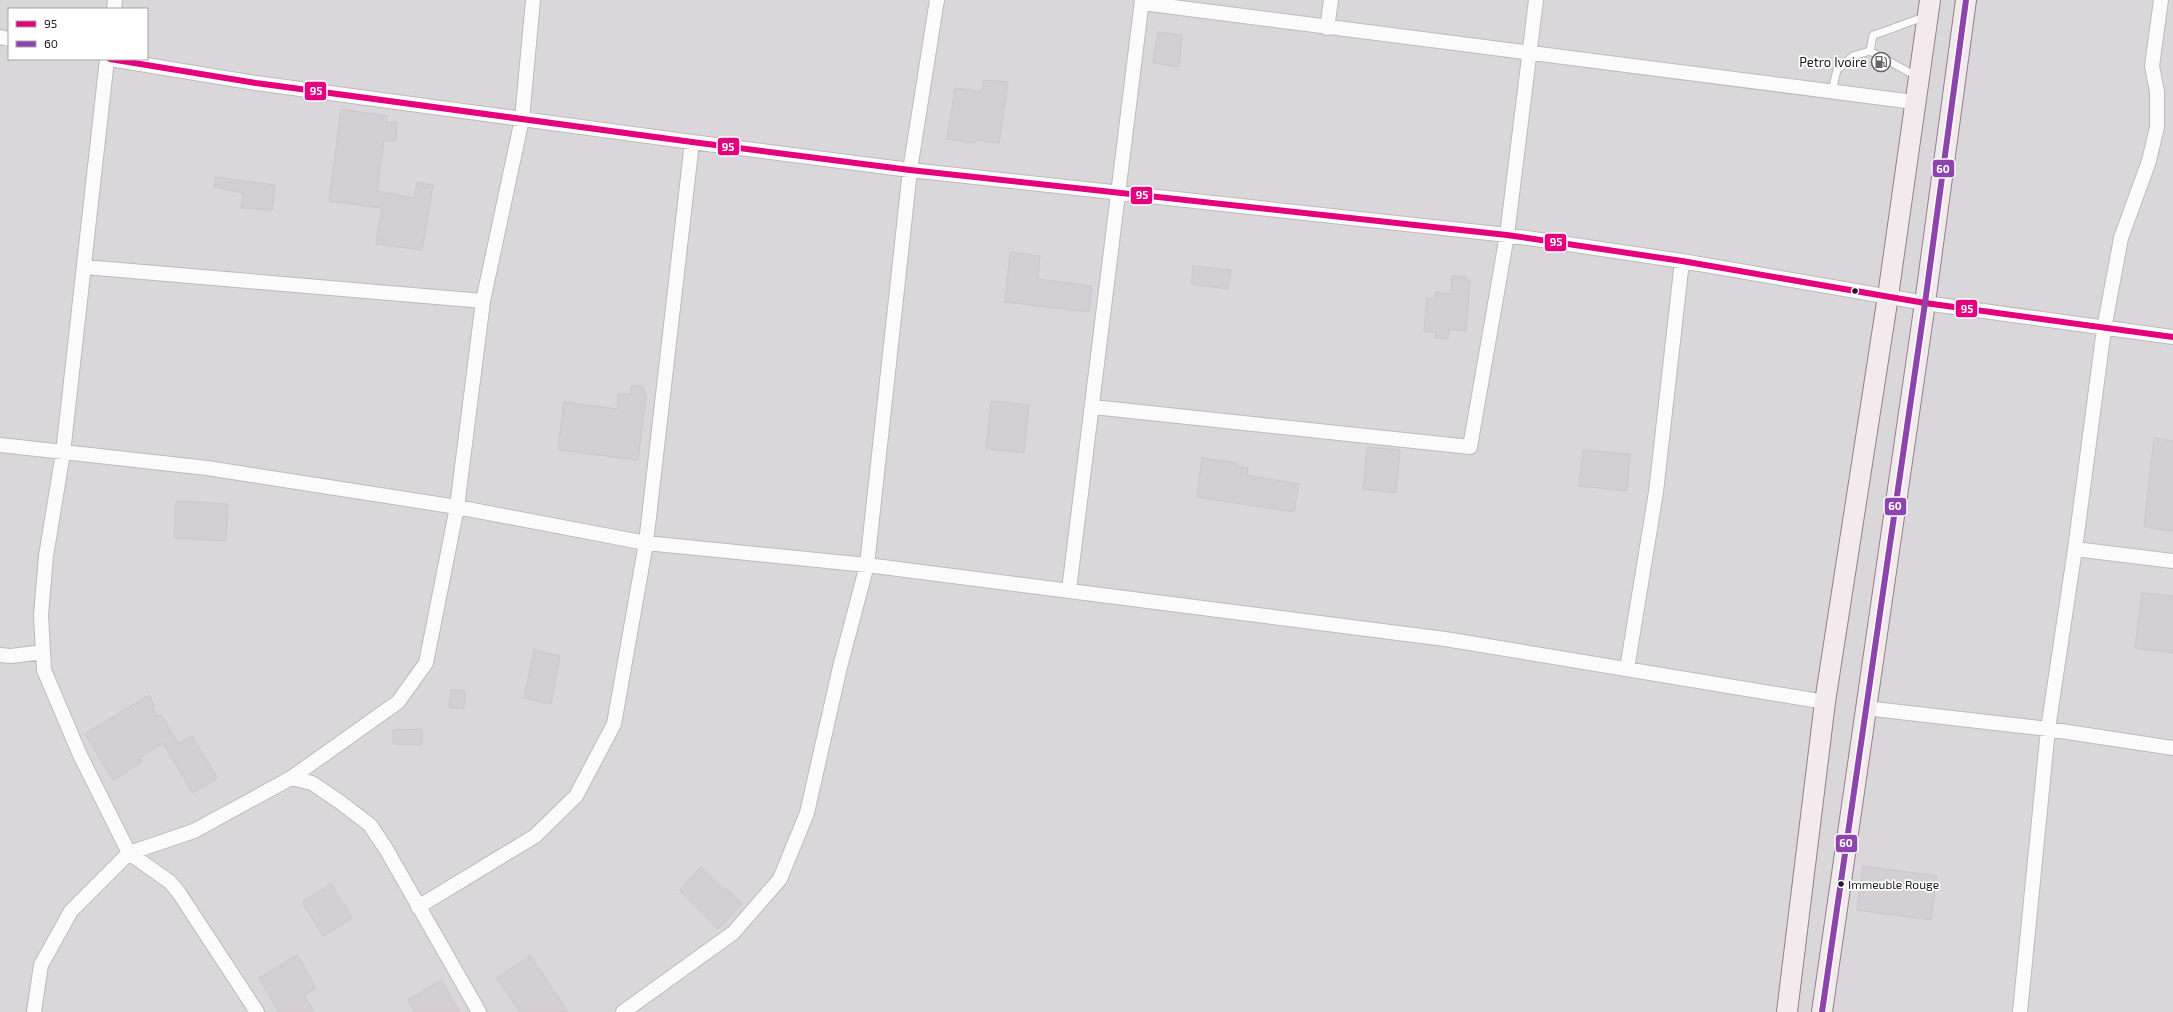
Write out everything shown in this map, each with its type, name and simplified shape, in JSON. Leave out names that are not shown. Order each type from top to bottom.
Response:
[{"type":"main road","points":[[1822,1012],[1925,303],[1966,0]]},
{"type":"main road","points":[[1787,1012],[1825,702],[1888,296],[1914,102],[1929,8]]},
{"type":"street","points":[[34,1012],[41,965],[71,911],[129,853],[194,831],[291,778],[398,702],[426,663],[457,507],[483,301],[522,119],[532,0]]},
{"type":"street","points":[[623,1012],[733,933],[780,879],[808,813],[840,667],[867,565],[910,170],[937,0]]},
{"type":"street","points":[[1328,28],[1331,0]]},
{"type":"street","points":[[1093,407],[1470,447],[1507,235],[1528,52],[1536,0]]},
{"type":"street","points":[[2020,1012],[2048,729],[2075,549],[2104,329],[2121,238],[2149,161],[2157,127],[2156,92],[2152,66],[2161,0]]},
{"type":"street","points":[[1069,590],[1093,407],[1142,2],[1328,28],[1528,52],[1914,102]]},
{"type":"street","points":[[107,60],[85,267],[63,453],[46,556],[40,614],[44,670],[80,755],[129,853],[170,882],[179,893],[257,1012]]},
{"type":"street","points":[[116,60],[256,83],[910,170],[1507,235],[1682,261],[1925,303],[2104,329],[2173,337]]},
{"type":"street","points":[[418,906],[535,836],[576,796],[614,724],[646,543],[692,142]]},
{"type":"street","points":[[1627,669],[1656,492],[1682,261]]},
{"type":"street","points":[[85,267],[483,301]]},
{"type":"street","points":[[0,445],[206,468],[457,507],[646,543],[867,565],[1445,639],[1825,702]]},
{"type":"street","points":[[2075,549],[2173,561]]},
{"type":"street","points":[[0,655],[11,656],[43,652]]},
{"type":"street","points":[[1865,708],[2048,729],[2173,748]]},
{"type":"street","points":[[291,778],[312,783],[370,825],[479,1012]]},
{"type":"lane","points":[[1870,51],[1873,35],[1895,29],[1929,8]]},
{"type":"lane","points":[[1832,91],[1837,70],[1853,56],[1870,51],[1918,77]]},
{"type":"shaded area","points":[[0,0],[2173,0],[2173,1012],[0,1012]]},
{"type":"building","points":[[1158,32],[1182,35],[1179,67],[1153,63]]},
{"type":"building","points":[[983,80],[1008,82],[999,143],[975,140],[975,143],[947,139],[955,88],[982,92]]},
{"type":"building","points":[[341,109],[387,116],[386,122],[397,123],[396,140],[384,141],[377,191],[414,198],[417,182],[433,185],[422,250],[376,244],[382,208],[329,201]]},
{"type":"building","points":[[216,177],[275,185],[272,210],[241,208],[243,193],[214,187]]},
{"type":"building","points":[[1010,252],[1040,256],[1038,279],[1092,286],[1089,312],[1005,302]]},
{"type":"building","points":[[1193,266],[1231,270],[1228,289],[1191,284]]},
{"type":"building","points":[[1452,276],[1466,277],[1466,280],[1470,280],[1466,331],[1449,329],[1448,339],[1435,338],[1436,332],[1424,331],[1427,298],[1435,299],[1436,292],[1451,294]]},
{"type":"building","points":[[631,386],[642,386],[646,396],[638,460],[558,450],[564,402],[618,409],[618,394],[631,394]]},
{"type":"building","points":[[991,401],[1029,405],[1024,453],[986,449]]},
{"type":"building","points":[[2154,438],[2173,441],[2173,531],[2144,527]]},
{"type":"building","points":[[1367,447],[1400,450],[1396,493],[1363,489]]},
{"type":"building","points":[[1583,450],[1630,454],[1627,491],[1579,486]]},
{"type":"building","points":[[1202,458],[1237,463],[1237,466],[1248,468],[1247,475],[1299,484],[1294,512],[1197,497]]},
{"type":"building","points":[[176,501],[228,504],[226,541],[174,538]]},
{"type":"building","points":[[2142,593],[2173,596],[2173,653],[2135,648]]},
{"type":"building","points":[[534,650],[560,656],[551,704],[524,698]]},
{"type":"building","points":[[451,690],[465,691],[464,709],[449,708]]},
{"type":"building","points":[[149,695],[155,706],[152,708],[157,717],[161,715],[179,744],[192,736],[217,778],[193,793],[163,743],[139,758],[142,762],[113,780],[85,734]]},
{"type":"building","points":[[422,729],[422,745],[393,744],[393,730]]},
{"type":"building","points":[[1863,866],[1937,876],[1931,920],[1857,910]]},
{"type":"building","points":[[701,867],[724,890],[726,888],[742,904],[718,929],[679,890]]},
{"type":"building","points":[[331,884],[352,918],[323,936],[302,902]]},
{"type":"building","points":[[297,955],[316,988],[304,996],[314,1012],[279,1012],[259,978]]},
{"type":"building","points":[[530,955],[568,1012],[520,1012],[497,978]]},
{"type":"building","points":[[441,980],[460,1012],[415,1012],[408,1000]]},
{"type":"transit line","name":"60","points":[[1822,1012],[1925,303],[1966,0]]},
{"type":"transit line","name":"95","points":[[116,60],[256,83],[910,170],[1507,235],[1682,261],[1925,303],[2173,337]]},
{"type":"place","name":"Petro Ivoire","points":[[1881,62]]},
{"type":"place","name":"Immeuble Rouge","points":[[1841,884]]}]
